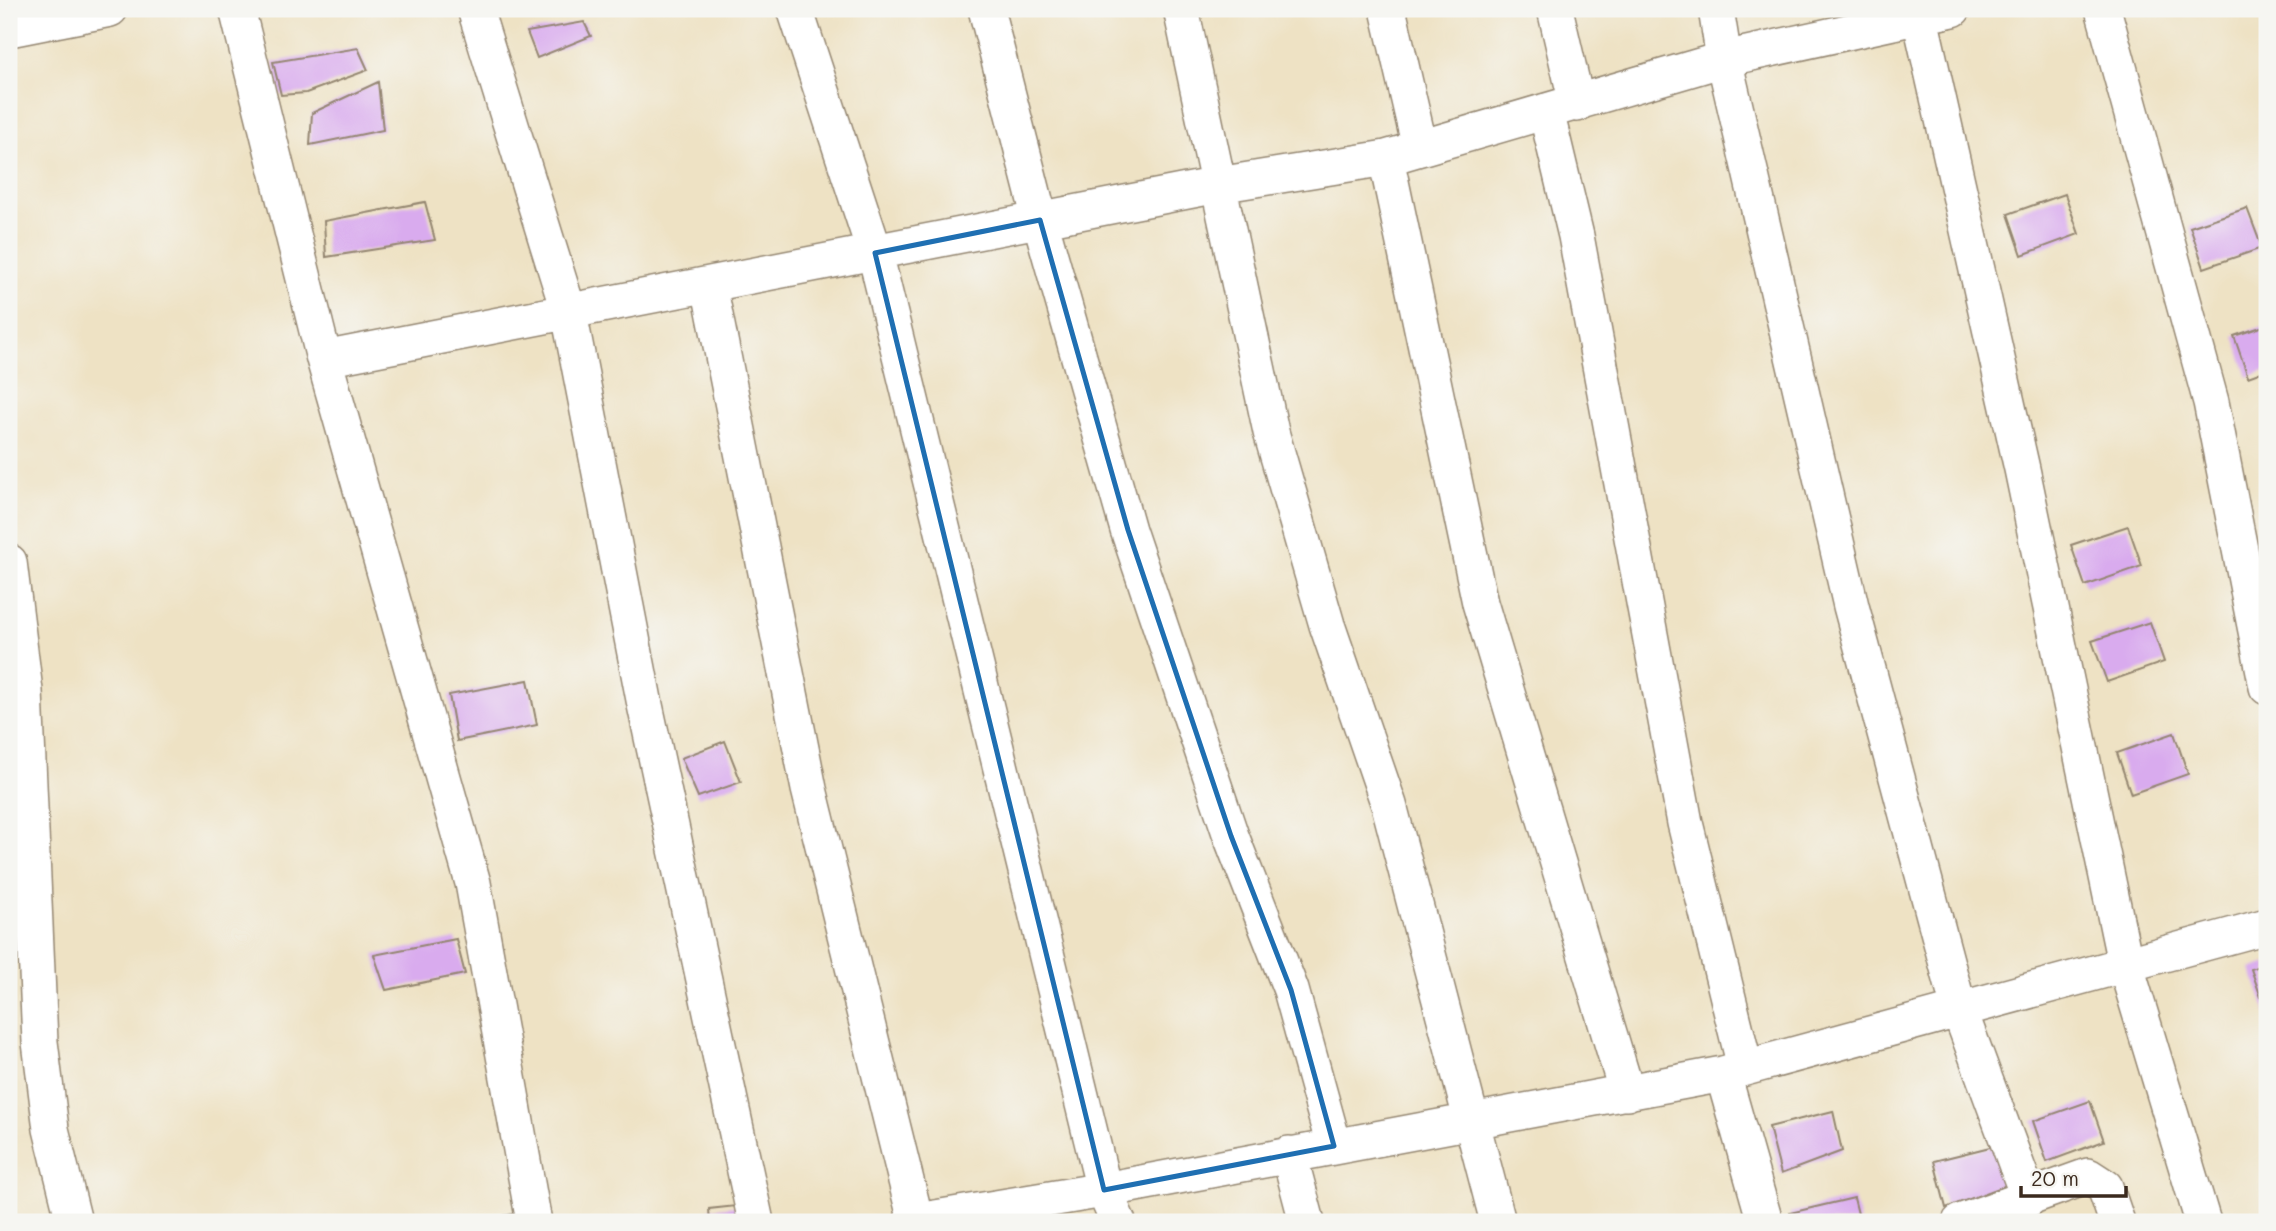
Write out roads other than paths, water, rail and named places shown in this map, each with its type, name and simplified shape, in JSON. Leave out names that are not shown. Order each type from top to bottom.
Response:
[{"type":"street","points":[[9,29],[110,9]]},
{"type":"street","points":[[237,9],[324,359],[473,883],[534,1222]]},
{"type":"street","points":[[475,9],[569,313],[645,705],[756,1222]]},
{"type":"street","points":[[795,9],[875,253],[1104,1190],[1118,1222]]},
{"type":"street","points":[[986,9],[1040,220],[1128,530],[1231,836],[1291,990],[1334,1146]]},
{"type":"street","points":[[1181,9],[1271,432],[1327,625],[1389,805],[1459,1063],[1470,1120],[1498,1222]]},
{"type":"street","points":[[1388,9],[1420,148]]},
{"type":"street","points":[[1555,9],[1562,107],[1578,249],[1685,823],[1765,1222]]},
{"type":"street","points":[[1716,9],[1724,59],[1852,606],[1959,1009],[2029,1199]]},
{"type":"street","points":[[2103,9],[2211,402],[2267,687]]},
{"type":"street","points":[[324,359],[1218,185],[1386,158],[1724,59],[1930,11],[2125,963],[2203,1222]]},
{"type":"street","points":[[1386,158],[1480,603],[1627,1093]]},
{"type":"street","points":[[709,285],[809,789],[914,1222],[955,1218],[1734,1071],[2267,926]]},
{"type":"street","points":[[9,562],[40,1042],[51,1129],[74,1222]]},
{"type":"street","points":[[1289,1154],[1307,1222]]},
{"type":"street","points":[[1960,1222],[2088,1177],[2105,1187],[2117,1222]]}]
